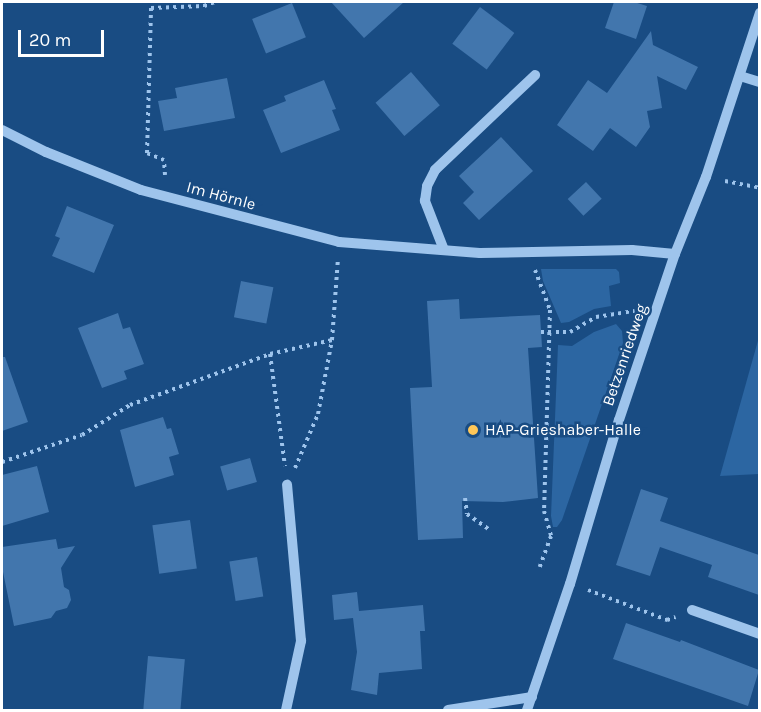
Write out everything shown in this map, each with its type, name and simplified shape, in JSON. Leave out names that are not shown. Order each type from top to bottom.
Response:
[{"type":"street","name":"Betzenriedweg","points":[[527,711],[570,584],[616,428],[675,254],[706,177],[741,76],[759,13]]},
{"type":"street","points":[[444,250],[425,201],[427,186],[435,170],[535,75]]},
{"type":"street","points":[[741,76],[759,82]]},
{"type":"street","name":"Im Hörnle","points":[[2,130],[46,152],[141,190],[339,242],[444,250],[531,252],[632,250],[675,254]]},
{"type":"street","points":[[286,711],[301,641],[287,485]]},
{"type":"street","points":[[692,610],[759,634]]},
{"type":"street","points":[[448,711],[532,697]]},
{"type":"path","points":[[167,197],[164,160],[147,153],[151,8],[204,6],[215,2]]},
{"type":"path","points":[[706,177],[759,188]]},
{"type":"path","points":[[287,485],[318,414],[332,340],[339,242]]},
{"type":"path","points":[[531,252],[550,310],[544,511],[550,536],[540,567]]},
{"type":"path","points":[[541,332],[570,332],[596,317],[609,316]]},
{"type":"path","points":[[2,462],[82,435],[130,405],[270,354],[332,340]]},
{"type":"path","points":[[270,354],[287,485]]},
{"type":"path","points":[[465,498],[467,514],[490,531]]},
{"type":"path","points":[[570,584],[667,620],[692,610]]},
{"type":"shaded area","points":[[541,269],[616,269],[619,272],[620,283],[609,286],[611,306],[594,309],[569,322],[561,323],[543,281]]},
{"type":"shaded area","points":[[616,324],[622,331],[623,343],[562,520],[557,527],[553,527],[551,516],[558,345],[572,346],[594,332]]},
{"type":"shaded area","points":[[759,337],[759,474],[720,476]]},
{"type":"building","points":[[331,2],[404,2],[364,38]]},
{"type":"building","points":[[614,2],[634,2],[647,6],[636,39],[605,28]]},
{"type":"building","points":[[292,3],[306,37],[266,53],[252,19]]},
{"type":"building","points":[[480,7],[514,33],[487,70],[452,44]]},
{"type":"building","points":[[651,31],[653,45],[698,67],[686,90],[657,76],[662,108],[647,111],[650,127],[636,147],[610,128],[593,151],[557,125],[588,80],[607,93]]},
{"type":"building","points":[[411,72],[440,105],[404,136],[376,103]]},
{"type":"building","points":[[227,78],[235,118],[164,131],[158,101],[177,98],[175,88]]},
{"type":"building","points":[[324,80],[336,109],[332,110],[340,130],[281,153],[263,110],[286,101],[284,96]]},
{"type":"building","points":[[501,137],[533,171],[479,220],[463,203],[474,192],[459,176]]},
{"type":"building","points":[[586,182],[602,199],[583,216],[568,199]]},
{"type":"building","points":[[67,206],[114,225],[94,273],[52,256],[60,238],[55,236]]},
{"type":"building","points":[[241,281],[273,287],[266,324],[234,317]]},
{"type":"building","name":"HAP-Grieshaber-Halle","points":[[459,299],[460,319],[540,315],[542,347],[528,348],[538,498],[503,502],[462,501],[463,538],[418,540],[410,388],[432,387],[427,301]]},
{"type":"building","points":[[118,313],[123,329],[130,327],[144,364],[124,371],[127,379],[102,388],[78,328]]},
{"type":"building","points":[[2,357],[5,357],[28,422],[2,431]]},
{"type":"building","points":[[163,417],[167,429],[171,428],[179,454],[169,457],[174,475],[135,487],[120,430]]},
{"type":"building","points":[[250,458],[257,482],[227,491],[220,467]]},
{"type":"building","points":[[37,466],[49,512],[2,526],[2,475]]},
{"type":"building","points":[[641,489],[668,498],[660,521],[759,555],[759,595],[708,577],[712,565],[660,547],[650,576],[616,565]]},
{"type":"building","points":[[190,520],[197,569],[159,574],[152,525]]},
{"type":"building","points":[[56,539],[58,549],[75,546],[61,568],[64,587],[69,590],[71,600],[67,608],[56,611],[51,618],[14,626],[2,567],[2,547]]},
{"type":"building","points":[[257,557],[263,597],[236,601],[229,561]]},
{"type":"building","points":[[357,592],[359,611],[423,605],[425,631],[420,631],[422,669],[379,673],[377,695],[351,690],[357,652],[353,618],[334,620],[332,595]]},
{"type":"building","points":[[626,623],[680,642],[681,640],[759,670],[748,706],[613,659]]},
{"type":"building","points":[[148,656],[185,659],[180,710],[143,710]]},
{"type":"place","name":"HAP-Grieshaber-Halle","points":[[473,430]]}]
